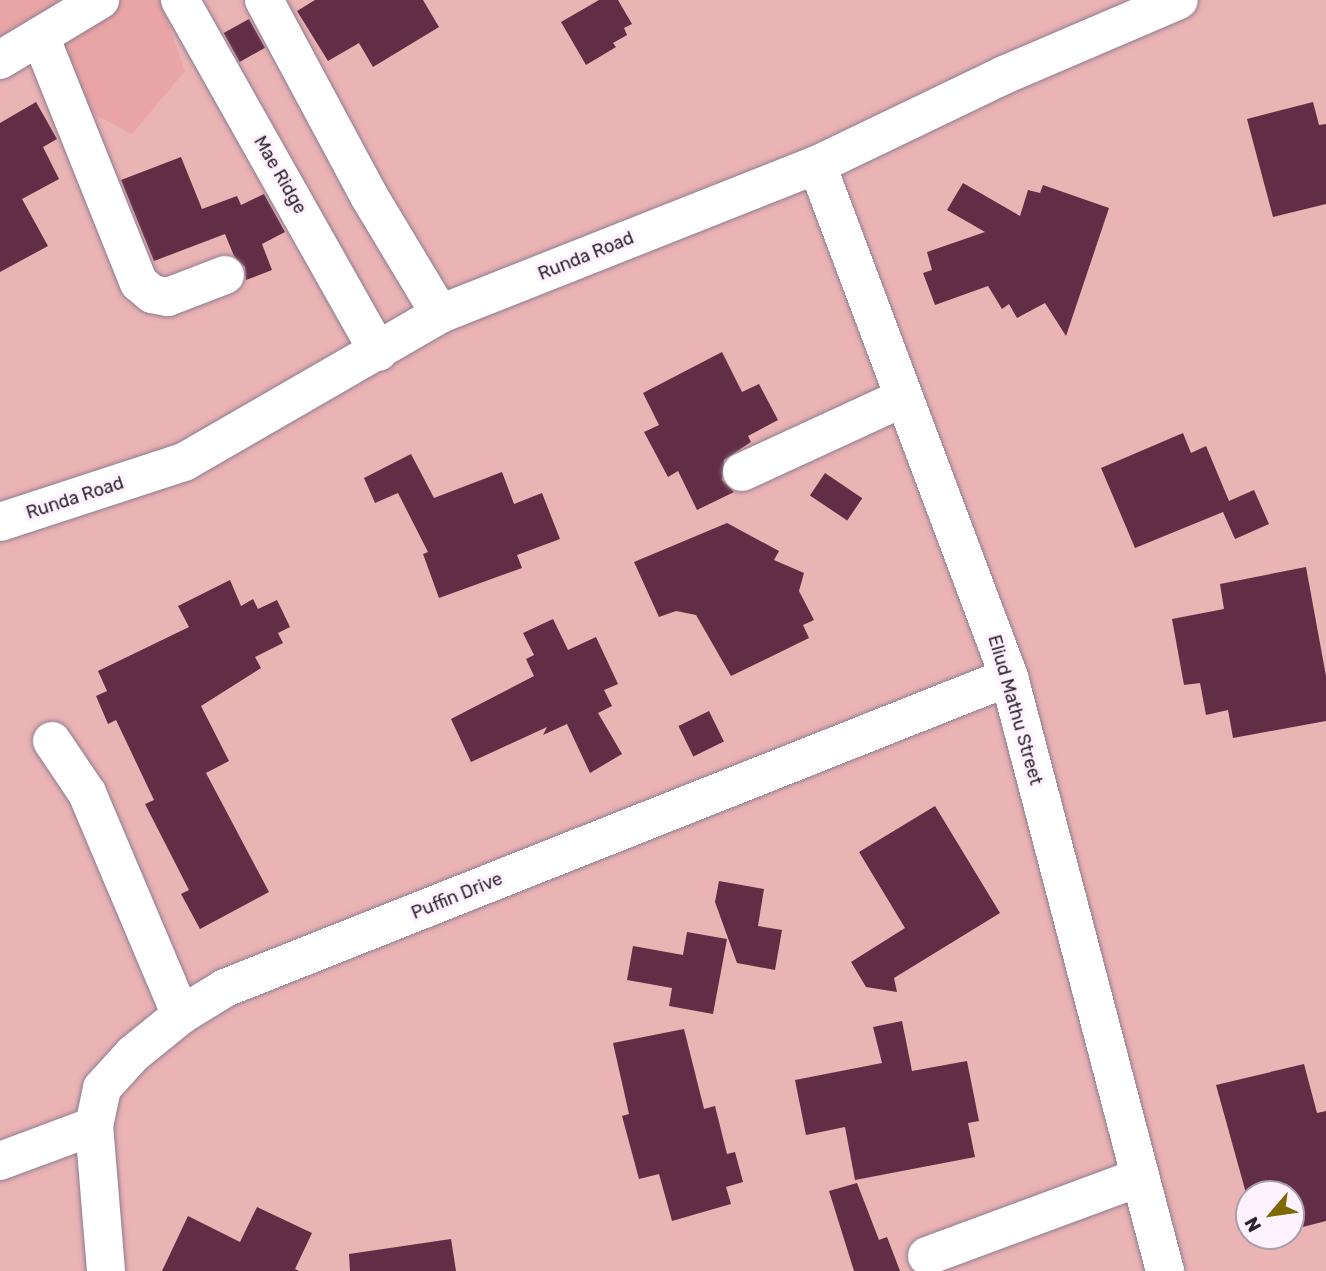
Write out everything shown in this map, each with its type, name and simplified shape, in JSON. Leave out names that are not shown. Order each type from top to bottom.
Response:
[{"type":"street","points":[[0,60],[100,0]]},
{"type":"street","name":"Mae Ridge","points":[[180,0],[378,352]]},
{"type":"street","points":[[264,0],[369,196],[440,314]]},
{"type":"street","name":"Runda Road","points":[[0,522],[184,462],[440,314],[817,164],[1179,0]]},
{"type":"street","points":[[40,36],[139,283],[152,294],[168,297],[225,275]]},
{"type":"street","name":"Eliud Mathu Street","points":[[817,164],[1009,677],[1165,1271]]},
{"type":"street","points":[[742,472],[903,398]]},
{"type":"street","name":"Puffin Drive","points":[[106,1271],[94,1126],[102,1088],[133,1054],[181,1015],[225,988],[1009,677]]},
{"type":"street","points":[[52,741],[87,793],[181,1015]]},
{"type":"street","points":[[0,1161],[94,1126]]},
{"type":"street","points":[[927,1256],[1140,1177]]},
{"type":"shaded area","points":[[0,0],[1326,0],[1326,1271],[0,1271]]},
{"type":"shaded area","points":[[0,0],[160,0],[185,71],[132,134],[72,103],[61,39],[0,77]]},
{"type":"building","points":[[315,0],[423,0],[439,27],[373,67],[359,43],[328,61],[297,11]]},
{"type":"building","points":[[599,0],[618,0],[632,24],[624,28],[627,35],[613,43],[616,47],[586,65],[561,22]]},
{"type":"building","points":[[249,19],[265,48],[240,62],[224,33]]},
{"type":"building","points":[[36,102],[57,139],[43,147],[59,179],[22,199],[48,246],[0,272],[0,123]]},
{"type":"building","points":[[1313,102],[1319,125],[1326,124],[1326,204],[1273,217],[1247,119]]},
{"type":"building","points":[[181,157],[202,209],[237,196],[241,205],[264,194],[285,232],[262,244],[272,270],[246,280],[245,267],[234,256],[225,234],[154,261],[121,180]]},
{"type":"building","points":[[963,183],[1020,216],[1028,190],[1040,193],[1043,185],[1109,208],[1066,336],[1045,303],[1017,318],[1009,304],[1002,309],[988,286],[935,305],[923,273],[932,270],[927,252],[985,232],[947,210]]},
{"type":"building","points":[[722,352],[742,392],[759,384],[778,420],[748,436],[751,442],[724,460],[722,480],[734,492],[697,510],[678,471],[668,477],[644,432],[659,425],[643,393]]},
{"type":"building","points":[[1183,433],[1191,453],[1206,446],[1229,501],[1254,490],[1269,524],[1235,539],[1223,512],[1135,548],[1101,468]]},
{"type":"building","points":[[411,454],[434,498],[502,472],[514,504],[542,493],[560,539],[517,555],[522,568],[439,598],[423,554],[428,552],[398,493],[375,503],[364,478]]},
{"type":"building","points":[[825,473],[862,498],[847,521],[810,495]]},
{"type":"building","points":[[727,523],[779,551],[774,560],[804,573],[799,591],[814,620],[803,625],[809,638],[731,676],[696,615],[676,611],[659,617],[634,562]]},
{"type":"building","points":[[1306,567],[1326,676],[1326,721],[1233,738],[1228,710],[1206,715],[1200,683],[1184,685],[1172,619],[1224,609],[1220,584]]},
{"type":"building","points":[[230,580],[241,606],[253,599],[258,609],[277,600],[290,627],[278,633],[283,643],[255,657],[261,668],[201,706],[229,761],[206,773],[269,892],[200,929],[181,894],[189,890],[145,804],[154,800],[116,720],[108,724],[96,696],[107,691],[98,671],[189,627],[178,606]]},
{"type":"building","points":[[553,619],[568,650],[596,637],[618,684],[604,690],[612,706],[598,713],[622,754],[590,773],[567,724],[543,735],[547,727],[471,762],[451,719],[534,676],[526,659],[534,655],[523,633]]},
{"type":"building","points":[[709,711],[724,742],[693,756],[678,726]]},
{"type":"building","points":[[935,806],[1000,913],[894,978],[897,992],[866,987],[851,962],[905,928],[859,852]]},
{"type":"building","points":[[719,881],[764,889],[758,926],[782,930],[775,970],[737,963],[715,902]]},
{"type":"building","points":[[687,932],[727,939],[713,1014],[669,1006],[672,988],[627,980],[633,946],[683,955]]},
{"type":"building","points":[[902,1021],[912,1071],[967,1061],[979,1121],[968,1123],[975,1157],[855,1180],[845,1127],[806,1135],[795,1080],[882,1063],[873,1027]]},
{"type":"building","points":[[684,1029],[704,1109],[715,1106],[727,1154],[735,1152],[743,1182],[726,1187],[731,1204],[672,1221],[659,1174],[639,1179],[622,1116],[629,1114],[613,1043]]},
{"type":"building","points":[[1304,1064],[1317,1113],[1326,1111],[1326,1221],[1305,1226],[1305,1180],[1242,1180],[1216,1085]]},
{"type":"building","points":[[857,1183],[879,1240],[887,1237],[900,1271],[854,1271],[829,1191]]},
{"type":"building","points":[[257,1207],[312,1233],[295,1269],[299,1271],[162,1271],[188,1216],[240,1242]]},
{"type":"building","points":[[451,1239],[456,1271],[350,1271],[349,1254]]}]
